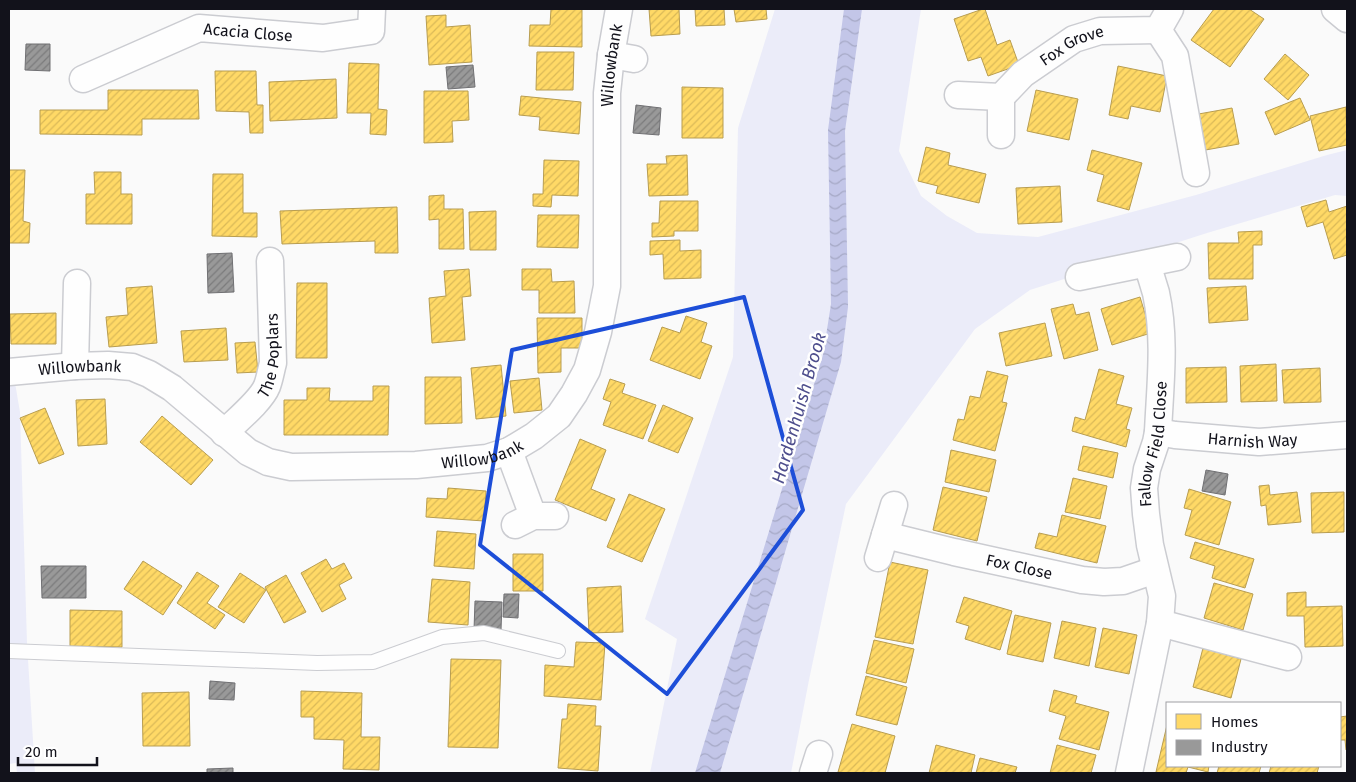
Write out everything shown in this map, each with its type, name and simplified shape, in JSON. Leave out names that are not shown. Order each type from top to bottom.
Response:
[{"type":"street","name":"Acacia Close","points":[[83,78],[199,28],[323,38],[371,31],[372,9]]},
{"type":"street","name":"Willowbank","points":[[9,372],[75,366],[108,365],[132,368],[149,374],[172,388],[248,452],[268,462],[291,467],[416,465],[487,458],[509,451],[534,436],[559,416],[574,394],[587,370],[614,286],[607,94],[622,57],[619,9]]},
{"type":"street","points":[[1335,9],[1347,19]]},
{"type":"street","name":"Fox Grove","points":[[1001,97],[1023,74],[1074,39],[1100,31],[1164,19],[1175,56],[1196,173]]},
{"type":"street","points":[[958,95],[1001,97],[1001,135]]},
{"type":"street","points":[[1078,277],[1177,257]]},
{"type":"street","name":"The Poplars","points":[[224,433],[258,399],[267,388],[270,378],[273,362],[270,260]]},
{"type":"street","name":"Fallow Field Close","points":[[1129,773],[1160,623],[1162,596],[1155,570],[1148,529],[1144,488],[1158,432],[1161,376],[1160,326],[1156,294],[1146,264]]},
{"type":"street","points":[[75,366],[77,282]]},
{"type":"street","name":"Harnish Way","points":[[1158,432],[1259,442],[1347,435]]},
{"type":"street","points":[[509,451],[535,519]]},
{"type":"street","name":"Fox Close","points":[[894,505],[882,546],[954,552],[1082,580],[1104,582],[1123,581],[1155,570]]},
{"type":"street","points":[[1160,623],[1288,656]]},
{"type":"lane","points":[[9,651],[317,663],[373,662],[442,637],[484,633],[558,651]]},
{"type":"highlighted area","points":[[744,297],[803,510],[667,694],[480,545],[512,350]]},
{"type":"shaded area","points":[[775,9],[921,9],[899,151],[921,196],[947,216],[977,233],[1038,237],[1196,195],[1347,150],[1347,196],[1335,195],[1207,233],[1030,290],[975,329],[846,504],[791,773],[650,773],[677,639],[645,619],[733,357],[738,128]]},
{"type":"shaded area","points":[[9,348],[20,412],[27,643],[35,773],[17,773],[16,763],[9,764]]},
{"type":"water","points":[[844,9],[862,9],[845,131],[848,307],[841,362],[720,773],[695,773],[823,355],[831,304],[828,130]]},
{"type":"building: Homes","points":[[551,9],[582,9],[582,47],[529,46],[530,25],[550,25]]},
{"type":"building: Homes","points":[[649,9],[679,9],[680,34],[651,36]]},
{"type":"building: Homes","points":[[695,9],[724,9],[725,25],[696,26]]},
{"type":"building: Homes","points":[[734,9],[766,9],[767,19],[736,22]]},
{"type":"building: Homes","points":[[985,9],[997,45],[1010,40],[1019,65],[988,76],[981,57],[968,61],[954,19]]},
{"type":"building: Homes","points":[[1214,9],[1249,9],[1264,19],[1230,67],[1191,40]]},
{"type":"building: Homes","points":[[446,15],[446,27],[470,25],[472,62],[429,65],[426,16]]},
{"type":"building: Homes","points":[[537,52],[574,52],[573,90],[536,90]]},
{"type":"building: Homes","points":[[1285,54],[1309,75],[1288,100],[1264,79]]},
{"type":"building: Homes","points":[[349,63],[379,64],[378,109],[387,110],[386,135],[370,134],[371,113],[347,113]]},
{"type":"building: Homes","points":[[1118,66],[1167,76],[1160,112],[1131,106],[1128,119],[1109,115]]},
{"type":"building: Homes","points":[[215,71],[256,71],[257,105],[263,105],[263,133],[250,133],[249,112],[216,111]]},
{"type":"building: Homes","points":[[336,79],[337,118],[270,121],[269,82]]},
{"type":"building: Homes","points":[[682,87],[723,88],[723,138],[682,138]]},
{"type":"building: Homes","points":[[108,90],[198,90],[199,119],[142,119],[142,135],[40,134],[40,110],[108,110]]},
{"type":"building: Homes","points":[[1036,90],[1078,99],[1069,140],[1027,131]]},
{"type":"building: Homes","points":[[424,91],[468,91],[469,120],[452,121],[453,142],[424,143]]},
{"type":"building: Homes","points":[[521,96],[581,102],[579,134],[539,130],[540,117],[519,115]]},
{"type":"building: Homes","points":[[1300,98],[1310,120],[1275,135],[1265,112]]},
{"type":"building: Homes","points":[[1346,107],[1347,145],[1319,151],[1310,116]]},
{"type":"building: Homes","points":[[1232,108],[1239,144],[1200,151],[1193,115]]},
{"type":"building: Homes","points":[[926,147],[950,153],[948,165],[986,174],[979,203],[936,193],[938,186],[918,181]]},
{"type":"building: Homes","points":[[1092,150],[1142,163],[1129,210],[1097,201],[1104,175],[1087,170]]},
{"type":"building: Homes","points":[[687,155],[688,195],[649,196],[647,164],[667,164],[666,156]]},
{"type":"building: Homes","points":[[544,160],[579,161],[578,196],[552,195],[551,207],[533,206],[533,194],[543,194]]},
{"type":"building: Homes","points":[[9,170],[25,170],[23,221],[30,223],[29,243],[9,243]]},
{"type":"building: Homes","points":[[94,172],[121,172],[121,194],[132,194],[132,224],[86,224],[86,194],[95,194]]},
{"type":"building: Homes","points":[[213,174],[243,174],[243,213],[257,213],[257,237],[212,236]]},
{"type":"building: Homes","points":[[1060,186],[1062,222],[1018,224],[1016,188]]},
{"type":"building: Homes","points":[[444,195],[444,209],[463,209],[464,249],[439,249],[439,219],[429,220],[429,196]]},
{"type":"building: Homes","points":[[1326,200],[1329,212],[1347,206],[1347,255],[1334,259],[1323,222],[1307,227],[1301,207]]},
{"type":"building: Homes","points":[[660,201],[698,201],[698,231],[674,231],[674,236],[652,237],[652,223],[659,223]]},
{"type":"building: Homes","points":[[397,207],[398,253],[375,253],[375,241],[282,244],[280,211]]},
{"type":"building: Homes","points":[[496,211],[496,250],[470,250],[469,212]]},
{"type":"building: Homes","points":[[538,215],[579,215],[578,248],[537,247]]},
{"type":"building: Homes","points":[[1262,231],[1262,245],[1253,245],[1253,279],[1209,279],[1208,243],[1239,243],[1238,232]]},
{"type":"building: Homes","points":[[680,240],[680,251],[701,250],[701,278],[664,279],[663,254],[650,255],[650,241]]},
{"type":"building: Homes","points":[[469,269],[471,296],[462,297],[465,340],[432,343],[429,298],[446,296],[444,271]]},
{"type":"building: Homes","points":[[522,269],[551,269],[552,282],[574,281],[575,313],[539,313],[539,290],[522,290]]},
{"type":"building: Homes","points":[[297,283],[327,283],[327,358],[296,358]]},
{"type":"building: Homes","points":[[152,286],[157,343],[109,347],[106,317],[128,315],[126,288]]},
{"type":"building: Homes","points":[[1246,286],[1248,320],[1209,323],[1207,288]]},
{"type":"building: Homes","points":[[1140,297],[1151,333],[1112,345],[1101,309]]},
{"type":"building: Homes","points":[[1073,304],[1076,315],[1089,312],[1098,350],[1064,359],[1051,309]]},
{"type":"building: Homes","points":[[56,313],[56,344],[11,344],[10,314]]},
{"type":"building: Homes","points":[[686,316],[707,323],[701,342],[712,346],[700,379],[650,360],[662,327],[680,333]]},
{"type":"building: Homes","points":[[537,318],[582,318],[582,348],[561,348],[561,372],[538,373]]},
{"type":"building: Homes","points":[[1045,323],[1052,356],[1006,366],[999,333]]},
{"type":"building: Homes","points":[[226,328],[228,360],[184,362],[181,331]]},
{"type":"building: Homes","points":[[255,342],[258,372],[237,373],[235,343]]},
{"type":"building: Homes","points":[[1276,364],[1277,401],[1241,402],[1240,366]]},
{"type":"building: Homes","points":[[501,365],[506,416],[476,419],[471,368]]},
{"type":"building: Homes","points":[[1226,367],[1227,402],[1186,403],[1186,368]]},
{"type":"building: Homes","points":[[1320,368],[1321,402],[1284,403],[1282,370]]},
{"type":"building: Homes","points":[[1099,369],[1124,376],[1116,404],[1132,408],[1126,429],[1130,430],[1126,447],[1072,431],[1075,417],[1085,420]]},
{"type":"building: Homes","points":[[987,371],[1008,376],[1002,402],[1007,403],[995,451],[953,440],[958,419],[964,420],[970,396],[980,398]]},
{"type":"building: Homes","points":[[425,377],[461,377],[462,423],[425,424]]},
{"type":"building: Homes","points":[[539,378],[542,410],[514,413],[510,381]]},
{"type":"building: Homes","points":[[610,379],[625,384],[622,393],[656,405],[643,439],[603,425],[611,402],[603,399]]},
{"type":"building: Homes","points":[[373,386],[389,386],[388,435],[284,435],[284,400],[307,400],[307,388],[330,388],[329,401],[373,401]]},
{"type":"building: Homes","points":[[105,399],[107,444],[78,446],[76,400]]},
{"type":"building: Homes","points":[[663,405],[693,418],[678,453],[648,441]]},
{"type":"building: Homes","points":[[45,408],[64,454],[39,464],[20,418]]},
{"type":"building: Homes","points":[[162,416],[213,460],[191,485],[140,442]]},
{"type":"building: Homes","points":[[580,439],[606,450],[591,489],[615,499],[606,521],[555,500]]},
{"type":"building: Homes","points":[[1083,446],[1118,453],[1113,478],[1078,470]]},
{"type":"building: Homes","points":[[951,450],[996,460],[989,492],[945,482]]},
{"type":"building: Homes","points":[[1073,478],[1107,486],[1100,519],[1065,512]]},
{"type":"building: Homes","points":[[1269,485],[1270,495],[1297,492],[1301,522],[1268,525],[1266,505],[1261,506],[1259,486]]},
{"type":"building: Homes","points":[[943,487],[987,497],[977,541],[933,530]]},
{"type":"building: Homes","points":[[448,488],[486,491],[484,521],[426,517],[427,498],[447,499]]},
{"type":"building: Homes","points":[[1189,489],[1231,502],[1219,545],[1185,535],[1192,510],[1184,508]]},
{"type":"building: Homes","points":[[1344,492],[1344,532],[1312,533],[1311,493]]},
{"type":"building: Homes","points":[[629,494],[665,509],[642,562],[607,547]]},
{"type":"building: Homes","points":[[1062,515],[1106,526],[1097,563],[1035,548],[1039,533],[1057,537]]},
{"type":"building: Homes","points":[[437,531],[476,534],[474,569],[434,566]]},
{"type":"building: Homes","points":[[1195,542],[1254,559],[1245,588],[1212,578],[1215,566],[1190,558]]},
{"type":"building: Homes","points":[[513,554],[543,554],[543,591],[513,591]]},
{"type":"building: Homes","points":[[326,559],[332,569],[344,563],[352,578],[339,585],[346,599],[322,612],[301,573]]},
{"type":"building: Homes","points":[[143,561],[182,586],[163,615],[124,589]]},
{"type":"building: Homes","points":[[890,562],[928,570],[913,644],[875,637]]},
{"type":"building: Homes","points":[[197,572],[219,586],[207,603],[225,615],[215,629],[177,603]]},
{"type":"building: Homes","points":[[240,573],[266,590],[244,623],[218,607]]},
{"type":"building: Homes","points":[[286,575],[306,612],[284,623],[265,587]]},
{"type":"building: Homes","points":[[432,579],[470,582],[468,625],[428,622]]},
{"type":"building: Homes","points":[[1214,583],[1253,594],[1243,630],[1204,618]]},
{"type":"building: Homes","points":[[621,586],[623,632],[589,633],[587,588]]},
{"type":"building: Homes","points":[[1306,592],[1306,607],[1342,606],[1343,646],[1305,647],[1304,616],[1287,616],[1287,593]]},
{"type":"building: Homes","points":[[964,597],[1012,611],[1000,650],[965,639],[969,626],[956,622]]},
{"type":"building: Homes","points":[[70,610],[122,611],[122,647],[70,646]]},
{"type":"building: Homes","points":[[1015,615],[1051,623],[1043,662],[1007,654]]},
{"type":"building: Homes","points":[[1062,621],[1096,628],[1089,666],[1054,658]]},
{"type":"building: Homes","points":[[1103,628],[1137,635],[1129,674],[1095,667]]},
{"type":"building: Homes","points":[[874,640],[914,649],[906,683],[866,673]]},
{"type":"building: Homes","points":[[576,642],[605,643],[601,700],[544,696],[545,665],[574,667]]},
{"type":"building: Homes","points":[[1203,648],[1241,659],[1231,698],[1193,687]]},
{"type":"building: Homes","points":[[451,659],[501,660],[498,748],[448,747]]},
{"type":"building: Homes","points":[[866,676],[907,687],[897,725],[856,715]]},
{"type":"building: Homes","points":[[1054,690],[1077,696],[1075,703],[1109,712],[1099,750],[1059,739],[1066,716],[1049,711]]},
{"type":"building: Homes","points":[[301,691],[362,693],[361,737],[380,737],[379,770],[343,769],[344,740],[314,739],[314,717],[301,717]]},
{"type":"building: Homes","points":[[189,692],[190,746],[143,746],[142,693]]},
{"type":"building: Homes","points":[[568,704],[596,706],[595,726],[601,726],[598,771],[558,768],[562,719],[567,719]]},
{"type":"building: Homes","points":[[1347,716],[1347,750],[1345,740],[1341,740],[1341,717]]},
{"type":"building: Homes","points":[[852,724],[895,736],[885,773],[838,772]]},
{"type":"building: Homes","points":[[1166,729],[1166,767],[1188,767],[1186,773],[1156,772]]},
{"type":"building: Homes","points":[[936,745],[975,755],[971,773],[929,773]]},
{"type":"building: Homes","points":[[1057,745],[1096,755],[1091,773],[1050,773]]},
{"type":"building: Homes","points":[[980,758],[1017,767],[1015,773],[976,773]]},
{"type":"building: Homes","points":[[1188,767],[1209,767],[1208,772]]},
{"type":"building: Homes","points":[[1219,767],[1261,767],[1259,773],[1217,773]]},
{"type":"building: Homes","points":[[1271,767],[1319,767],[1317,773],[1269,773]]},
{"type":"building: Industry","points":[[26,44],[50,44],[50,71],[25,70]]},
{"type":"building: Industry","points":[[473,65],[475,87],[448,89],[446,67]]},
{"type":"building: Industry","points":[[636,105],[661,108],[659,135],[633,133]]},
{"type":"building: Industry","points":[[232,253],[234,292],[208,293],[207,254]]},
{"type":"building: Industry","points":[[1206,470],[1228,474],[1225,495],[1202,491]]},
{"type":"building: Industry","points":[[41,566],[86,566],[86,598],[42,598]]},
{"type":"building: Industry","points":[[504,594],[519,594],[518,618],[503,617]]},
{"type":"building: Industry","points":[[475,601],[502,602],[501,630],[474,630]]},
{"type":"building: Industry","points":[[210,681],[235,683],[234,700],[209,699]]},
{"type":"building: Industry","points":[[233,768],[233,773],[207,773],[207,769]]},
{"type":"water label","name":"Hardenhuish Brook","points":[[799,408]]}]
